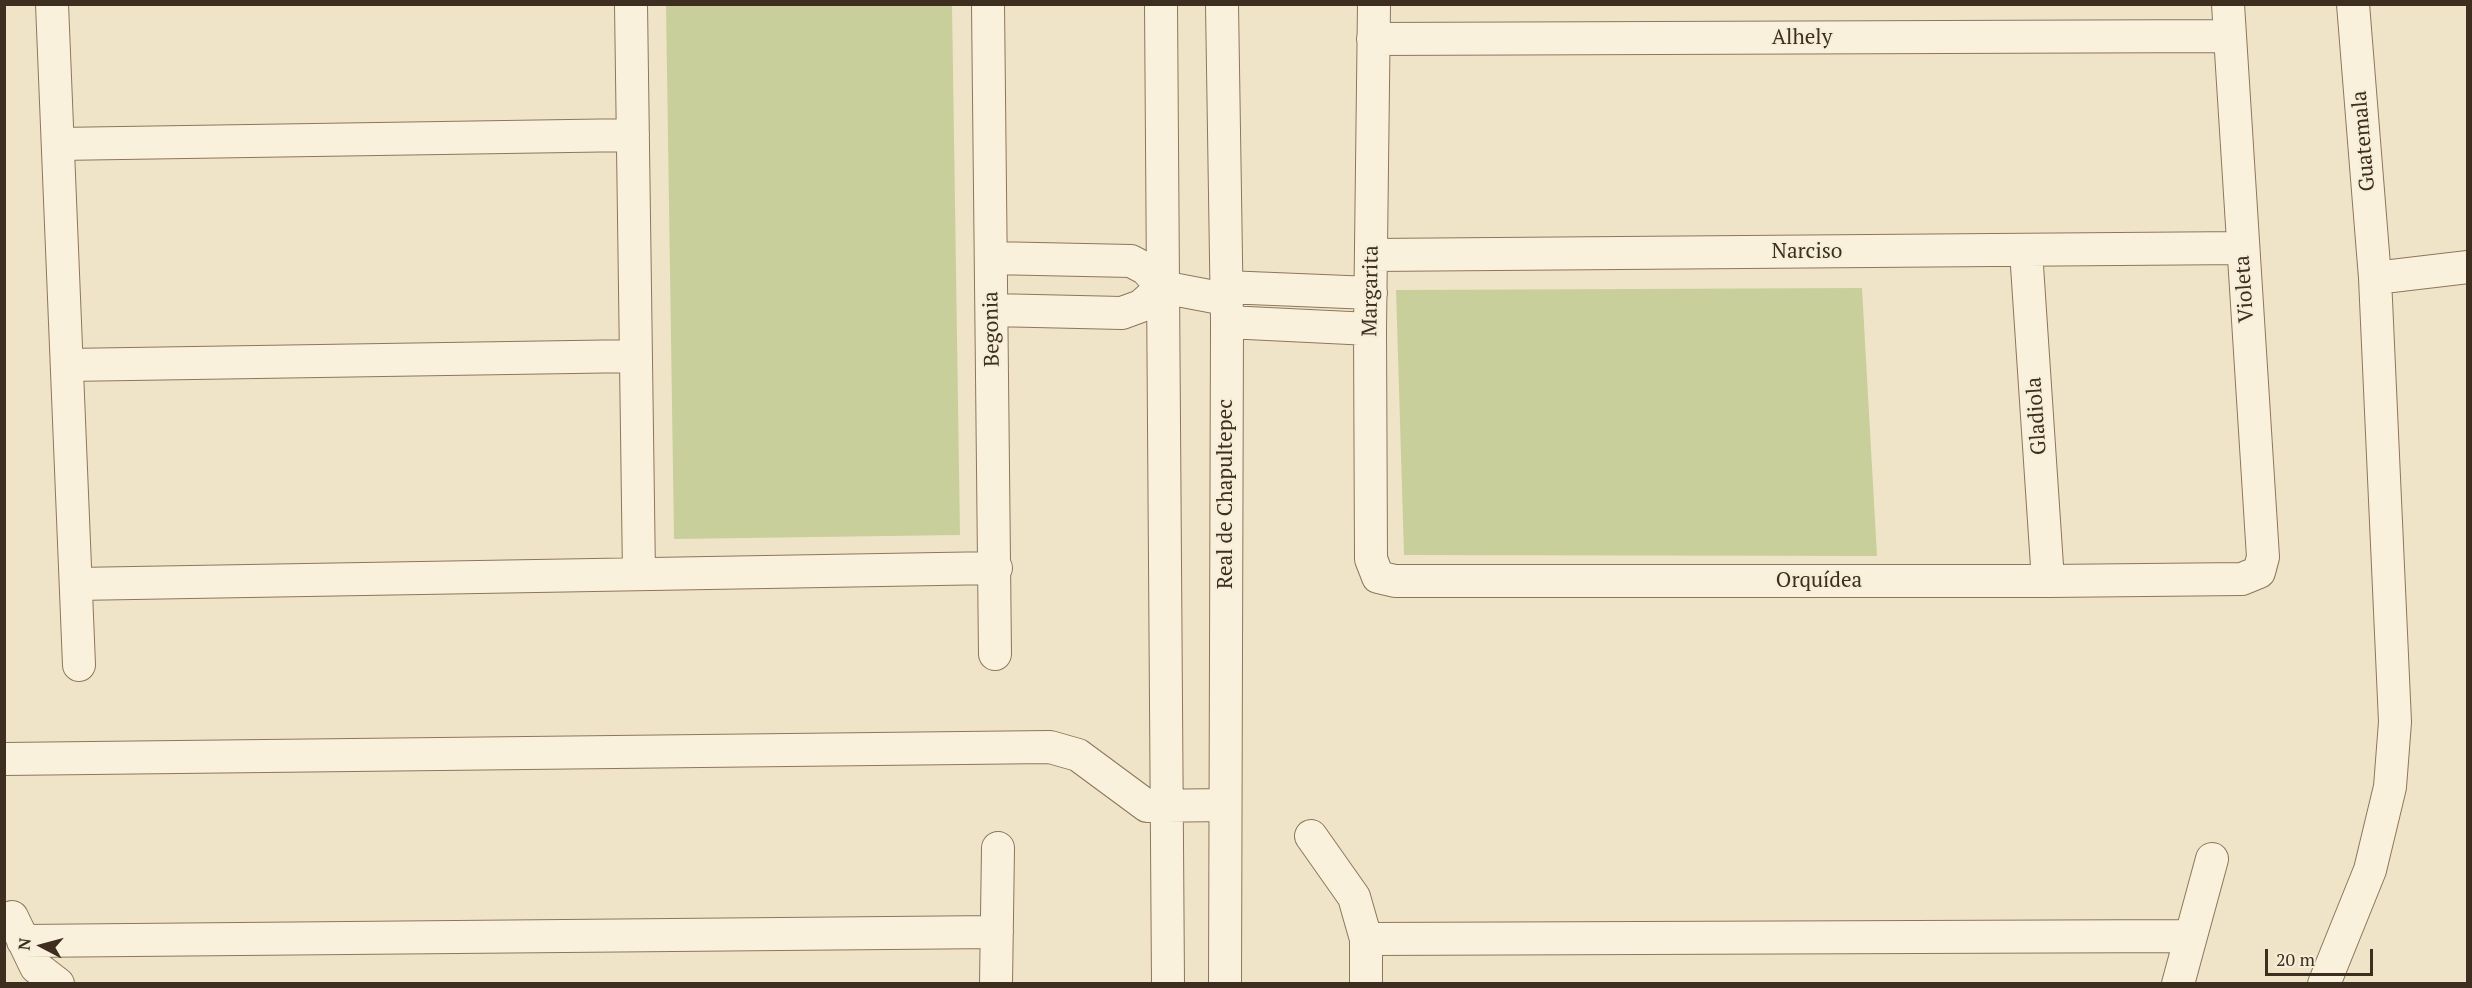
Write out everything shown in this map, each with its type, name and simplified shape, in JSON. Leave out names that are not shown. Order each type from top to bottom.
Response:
[{"type":"street","points":[[52,4],[79,665]]},
{"type":"street","points":[[631,4],[639,574]]},
{"type":"street","name":"Begonia","points":[[988,4],[996,568],[995,654]]},
{"type":"street","points":[[1161,4],[1168,984]]},
{"type":"street","name":"Real de Chapultepec","points":[[1222,4],[1226,303],[1225,984]]},
{"type":"street","name":"Margarita","points":[[1374,4],[1370,329],[1371,559],[1378,577]]},
{"type":"street","name":"Violeta","points":[[2228,4],[2263,557],[2259,572]]},
{"type":"street","name":"Guatemala","points":[[2324,984],[2370,870],[2390,787],[2394,733],[2375,278],[2353,4]]},
{"type":"street","name":"Alhely","points":[[1373,39],[2230,36]]},
{"type":"street","points":[[58,144],[633,135]]},
{"type":"street","name":"Narciso","points":[[1372,255],[2242,248]]},
{"type":"street","name":"Gladiola","points":[[2026,251],[2048,581]]},
{"type":"street","points":[[991,258],[1131,261],[1146,269],[1162,287],[1226,303],[1370,329]]},
{"type":"street","points":[[2375,278],[2468,267]]},
{"type":"street","points":[[992,310],[1122,313],[1140,306],[1162,287]]},
{"type":"street","points":[[1226,303],[1371,293]]},
{"type":"street","points":[[67,365],[636,356]]},
{"type":"street","points":[[76,584],[996,568]]},
{"type":"street","name":"Orquídea","points":[[1378,577],[1395,581],[2048,581],[2242,579],[2259,572]]},
{"type":"street","points":[[4,759],[1050,747],[1078,755],[1147,806],[1225,805]]},
{"type":"street","points":[[1311,836],[1354,897],[1366,939],[1366,984]]},
{"type":"street","points":[[996,984],[998,848]]},
{"type":"street","points":[[2178,984],[2212,859]]},
{"type":"street","points":[[58,984],[36,967],[17,929],[997,932]]},
{"type":"street","points":[[1366,939],[2191,936]]},
{"type":"green space","points":[[666,5],[952,5],[960,535],[674,539]]},
{"type":"green space","points":[[1862,288],[1877,556],[1404,555],[1396,290]]}]
